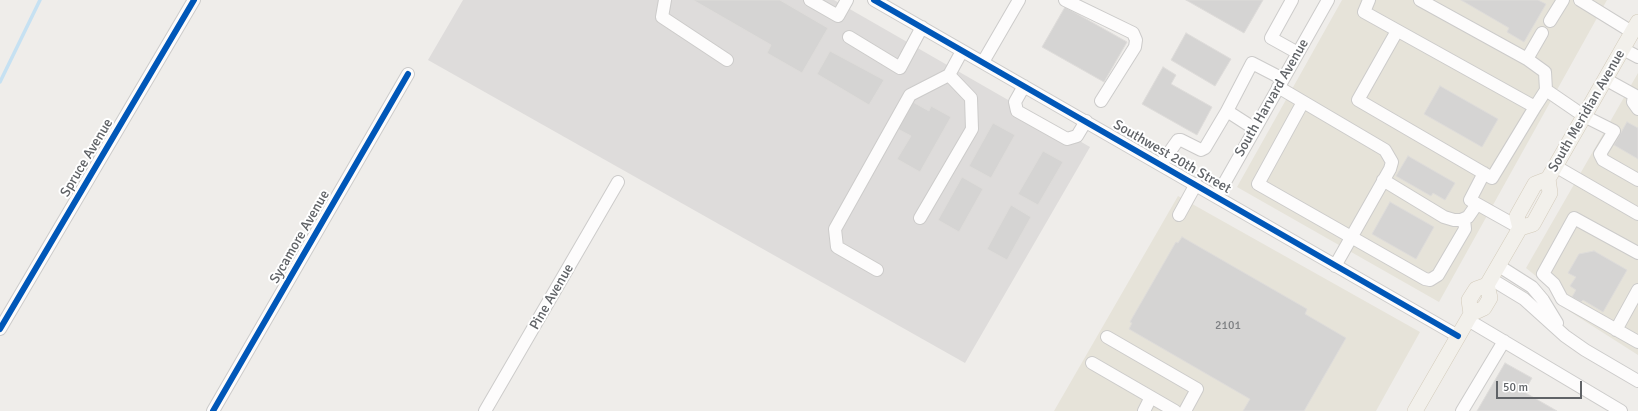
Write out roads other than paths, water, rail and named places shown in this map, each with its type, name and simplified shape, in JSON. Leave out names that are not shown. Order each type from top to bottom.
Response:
[{"type":"main road","name":"South Meridian Avenue","points":[[1469,317],[1469,300],[1472,294],[1476,289],[1489,282],[1499,266],[1520,228],[1517,216],[1536,184],[1548,179],[1635,27]]},
{"type":"main road","points":[[1415,411],[1469,317]]},
{"type":"street","name":"Spruce Avenue","points":[[0,329],[194,0]]},
{"type":"street","points":[[665,0],[662,17],[727,60]]},
{"type":"street","points":[[810,0],[838,16],[847,0]]},
{"type":"street","name":"Southwest 20th Street","points":[[874,0],[1458,336]]},
{"type":"street","points":[[983,62],[1019,0]]},
{"type":"street","points":[[1065,0],[1133,33],[1136,40],[1135,46],[1101,101]]},
{"type":"street","points":[[1292,0],[1271,38],[1298,53]]},
{"type":"street","name":"South Harvard Avenue","points":[[1217,196],[1328,0]]},
{"type":"street","points":[[1369,0],[1364,12],[1535,106]]},
{"type":"street","points":[[1397,31],[1358,100],[1492,178],[1546,90],[1545,72],[1527,59],[1420,0]]},
{"type":"street","points":[[1550,21],[1563,0]]},
{"type":"street","points":[[1580,0],[1635,27]]},
{"type":"street","points":[[849,37],[900,68],[922,27]]},
{"type":"street","points":[[1527,59],[1542,34]]},
{"type":"street","points":[[1623,48],[1638,57]]},
{"type":"street","points":[[877,270],[837,247],[835,229],[910,95],[949,75],[962,50]]},
{"type":"street","points":[[1161,164],[1178,140],[1202,150],[1205,148],[1227,111],[1252,63],[1281,83],[1303,102],[1385,150],[1392,162],[1384,180],[1335,266]]},
{"type":"street","name":"Sycamore Avenue","points":[[213,411],[408,74]]},
{"type":"street","points":[[920,218],[972,129],[971,98],[949,75]]},
{"type":"street","points":[[1605,79],[1634,95],[1633,102],[1638,109]]},
{"type":"street","points":[[1024,86],[1015,102],[1018,111],[1067,139],[1077,136],[1086,121]]},
{"type":"street","points":[[1546,90],[1584,116],[1614,131],[1600,154],[1603,160],[1638,180]]},
{"type":"street","points":[[1303,102],[1258,184],[1417,275],[1430,280],[1438,275],[1462,233],[1465,225],[1464,219]]},
{"type":"street","points":[[1227,111],[1255,129]]},
{"type":"street","points":[[1555,166],[1638,214]]},
{"type":"street","points":[[1484,173],[1470,200],[1520,228]]},
{"type":"street","points":[[1384,180],[1444,217],[1454,220],[1468,217],[1476,204]]},
{"type":"street","name":"Pine Avenue","points":[[485,411],[618,182]]},
{"type":"street","points":[[1179,216],[1196,184]]},
{"type":"street","points":[[1638,253],[1574,218],[1543,274],[1554,284],[1562,299],[1638,342]]},
{"type":"street","points":[[1499,266],[1532,287],[1543,300],[1565,336]]},
{"type":"street","points":[[1489,282],[1524,298],[1565,336],[1585,350],[1638,381]]},
{"type":"street","points":[[1616,330],[1638,290]]},
{"type":"street","points":[[1469,317],[1504,341],[1621,411]]},
{"type":"street","points":[[1107,337],[1197,389],[1185,411]]},
{"type":"street","points":[[1462,411],[1504,341]]},
{"type":"street","points":[[1092,363],[1176,411]]},
{"type":"street","points":[[1144,411],[1151,397]]},
{"type":"waterway","points":[[0,82],[40,0]]}]
